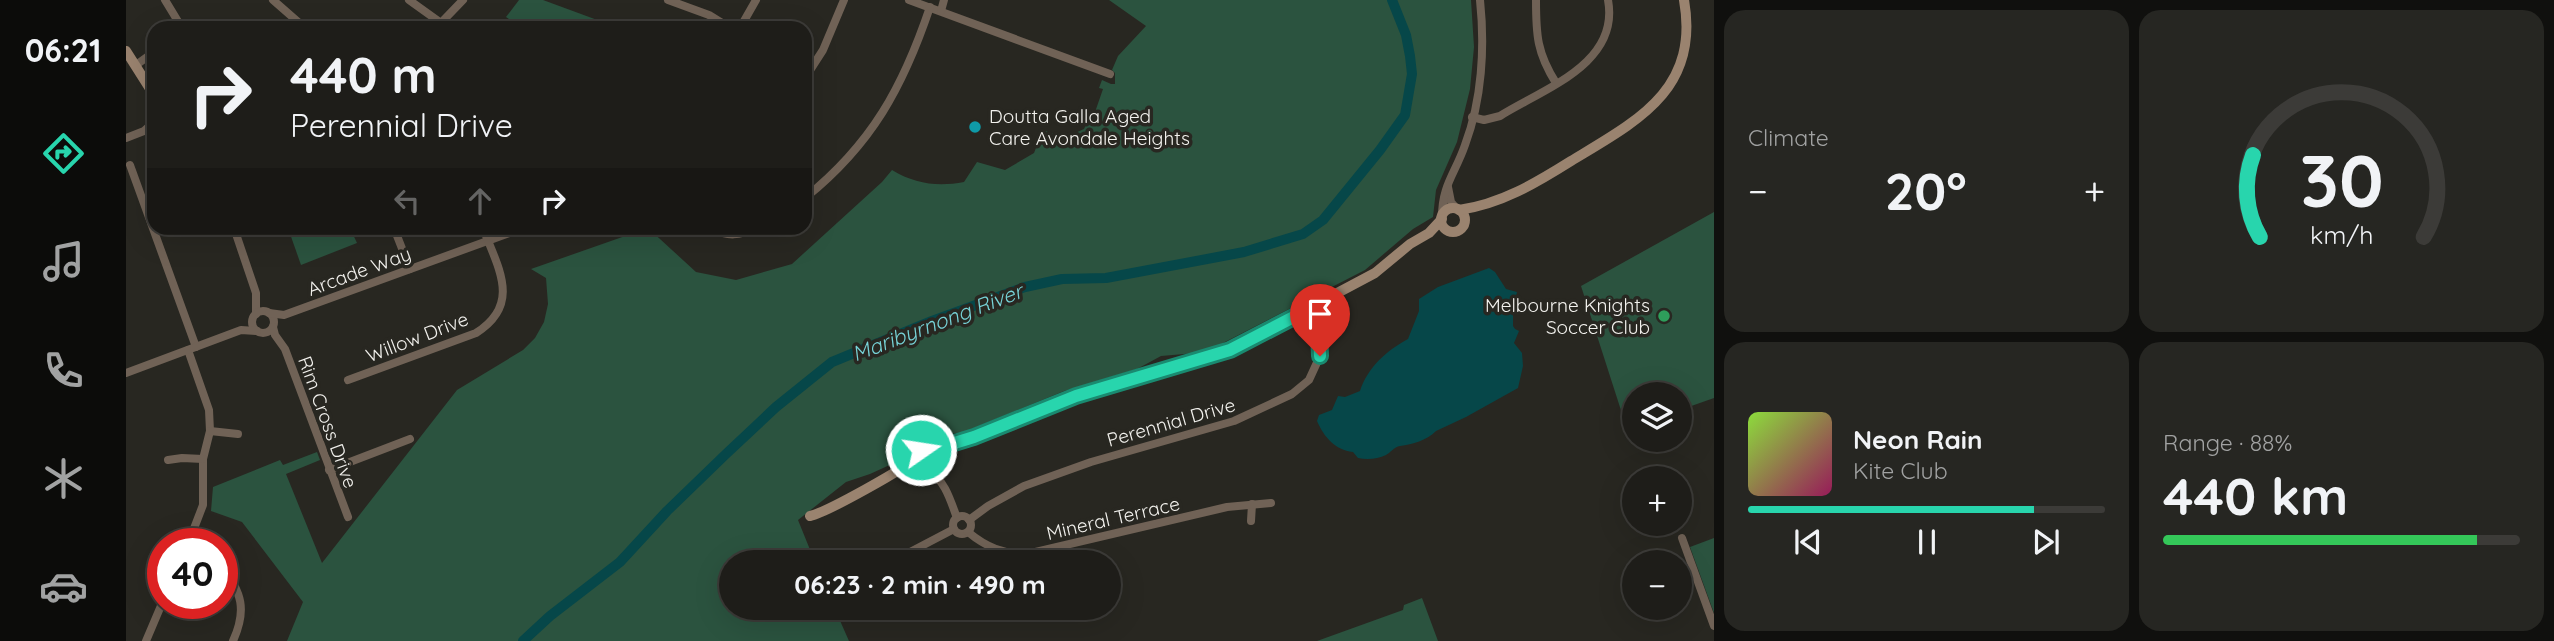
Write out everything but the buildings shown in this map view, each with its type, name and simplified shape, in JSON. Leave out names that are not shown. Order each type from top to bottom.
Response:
[{"type":"street","points":[[165,0],[178,21]]},
{"type":"street","points":[[272,0],[297,21]]},
{"type":"street","points":[[409,0],[435,21]]},
{"type":"street","points":[[447,21],[463,0]]},
{"type":"street","points":[[668,0],[719,21]]},
{"type":"street","points":[[744,21],[756,0]]},
{"type":"street","points":[[812,67],[823,50],[844,0]]},
{"type":"street","points":[[909,0],[1110,74]]},
{"type":"street","points":[[940,11],[944,0]]},
{"type":"street","points":[[1452,232],[1443,226],[1443,191],[1465,146],[1472,117],[1482,56],[1480,0]]},
{"type":"street","points":[[1536,0],[1536,38],[1540,53],[1556,83]]},
{"type":"street","points":[[1472,117],[1492,119],[1581,67],[1600,47],[1608,23],[1608,0]]},
{"type":"street","points":[[1429,233],[1460,230],[1464,223],[1485,206],[1530,186],[1643,116],[1664,92],[1682,58],[1687,18],[1684,0]]},
{"type":"street","points":[[812,191],[854,150],[884,113],[913,57],[930,7]]},
{"type":"street","points":[[126,51],[147,83]]},
{"type":"street","points":[[136,65],[147,57]]},
{"type":"street","points":[[126,138],[147,128]]},
{"type":"street","points":[[130,165],[147,215]]},
{"type":"street","points":[[1448,184],[1448,197],[1464,216],[1464,223]]},
{"type":"street","points":[[810,516],[823,514],[844,499],[897,472],[924,447],[974,437],[1076,396],[1230,350],[1376,273],[1410,244],[1429,233],[1448,210],[1485,206]]},
{"type":"street","points":[[154,235],[192,348],[209,410],[210,431],[203,459],[203,505],[194,528]]},
{"type":"street","points":[[236,235],[256,293],[268,312]]},
{"type":"street","points":[[397,235],[410,269]]},
{"type":"street","name":"Willow Drive","points":[[348,380],[476,333],[493,321],[503,304],[503,290],[485,235]]},
{"type":"street","name":"Arcade Way","points":[[260,332],[284,315],[502,235]]},
{"type":"street","points":[[256,293],[253,326],[260,332]]},
{"type":"street","name":"Perennial Drive","points":[[969,520],[995,501],[1024,486],[1077,466],[1234,421],[1292,394],[1309,380],[1320,356],[1319,331],[1309,309]]},
{"type":"street","name":"Arcade Way","points":[[254,316],[268,312],[284,315]]},
{"type":"street","name":"Rim Cross Drive","points":[[268,312],[277,340]]},
{"type":"street","points":[[241,330],[254,316]]},
{"type":"street","points":[[126,373],[241,330],[260,332]]},
{"type":"street","name":"Rim Cross Drive","points":[[260,332],[277,340],[285,349],[348,517]]},
{"type":"street","points":[[210,431],[238,434]]},
{"type":"street","points":[[897,472],[917,467],[937,470],[953,451],[974,437]]},
{"type":"street","points":[[329,470],[410,439]]},
{"type":"street","points":[[937,446],[943,452],[942,471],[947,494]]},
{"type":"street","points":[[919,454],[920,463],[938,477],[957,518]]},
{"type":"street","points":[[168,460],[203,459]]},
{"type":"street","name":"Mineral Terrace","points":[[1047,550],[1227,507],[1271,503]]},
{"type":"street","points":[[1251,521],[1252,504]]},
{"type":"street","points":[[964,517],[969,520],[971,527],[968,532],[962,534],[954,529],[953,523],[957,518],[964,517]]},
{"type":"street","points":[[914,550],[954,529]]},
{"type":"street","name":"Mineral Terrace","points":[[968,532],[994,550]]},
{"type":"street","points":[[1682,538],[1714,626]]},
{"type":"street","points":[[233,641],[240,626],[242,608],[238,591]]},
{"type":"street","points":[[146,641],[155,619]]},
{"type":"green space","points":[[519,0],[543,0],[600,21],[512,21],[506,17]]},
{"type":"green space","points":[[1109,0],[1471,0],[1474,47],[1470,89],[1457,142],[1436,190],[1433,217],[1413,229],[1365,270],[1221,344],[1196,353],[1161,356],[1137,369],[1064,391],[964,432],[920,439],[905,458],[846,482],[798,520],[810,550],[719,550],[719,620],[840,620],[849,641],[287,641],[303,602],[242,522],[211,511],[213,487],[280,460],[283,465],[317,452],[320,460],[286,474],[322,563],[457,390],[523,350],[535,338],[544,322],[548,304],[546,278],[531,269],[628,235],[656,235],[696,272],[736,280],[792,264],[892,170],[927,183],[964,182],[977,162],[1005,170],[1034,153],[1043,130],[1064,138],[1084,129],[1091,114],[1094,115],[1103,89],[1099,88],[1102,80],[1115,84],[1115,73],[1112,70],[1118,56],[1146,26]]},
{"type":"green space","points":[[1714,212],[1714,398],[1692,406],[1692,382],[1622,382],[1622,413],[1581,286]]},
{"type":"green space","points":[[290,235],[353,235],[357,243],[301,265]]},
{"type":"green space","points":[[1714,538],[1714,613],[1692,550],[1690,547]]},
{"type":"green space","points":[[1422,598],[1438,641],[1317,641],[1403,610],[1404,605]]},
{"type":"water","points":[[1489,268],[1495,272],[1506,289],[1517,292],[1513,326],[1519,331],[1514,343],[1522,353],[1523,366],[1518,388],[1424,440],[1398,447],[1380,457],[1358,458],[1353,452],[1341,449],[1331,442],[1317,421],[1319,415],[1332,410],[1338,396],[1345,397],[1360,391],[1363,382],[1379,360],[1408,339],[1419,311],[1419,299],[1438,287]]},
{"type":"waterway","name":"Maribyrnong River","points":[[523,641],[550,616],[620,562],[667,511],[726,454],[776,407],[832,362],[1025,287],[1062,279],[1106,278],[1244,252],[1303,234],[1323,220],[1405,115],[1412,74],[1410,56],[1406,35],[1392,0]]},
{"type":"place","name":"Doutta Galla Aged Care Avondale Heights","points":[[975,127]]},
{"type":"place","name":"Melbourne Knights Soccer Club","points":[[1664,316]]},
{"type":"route","points":[[921,450],[928,446],[948,445],[974,437],[1076,396],[1230,350],[1309,309],[1319,331],[1320,356]]}]
